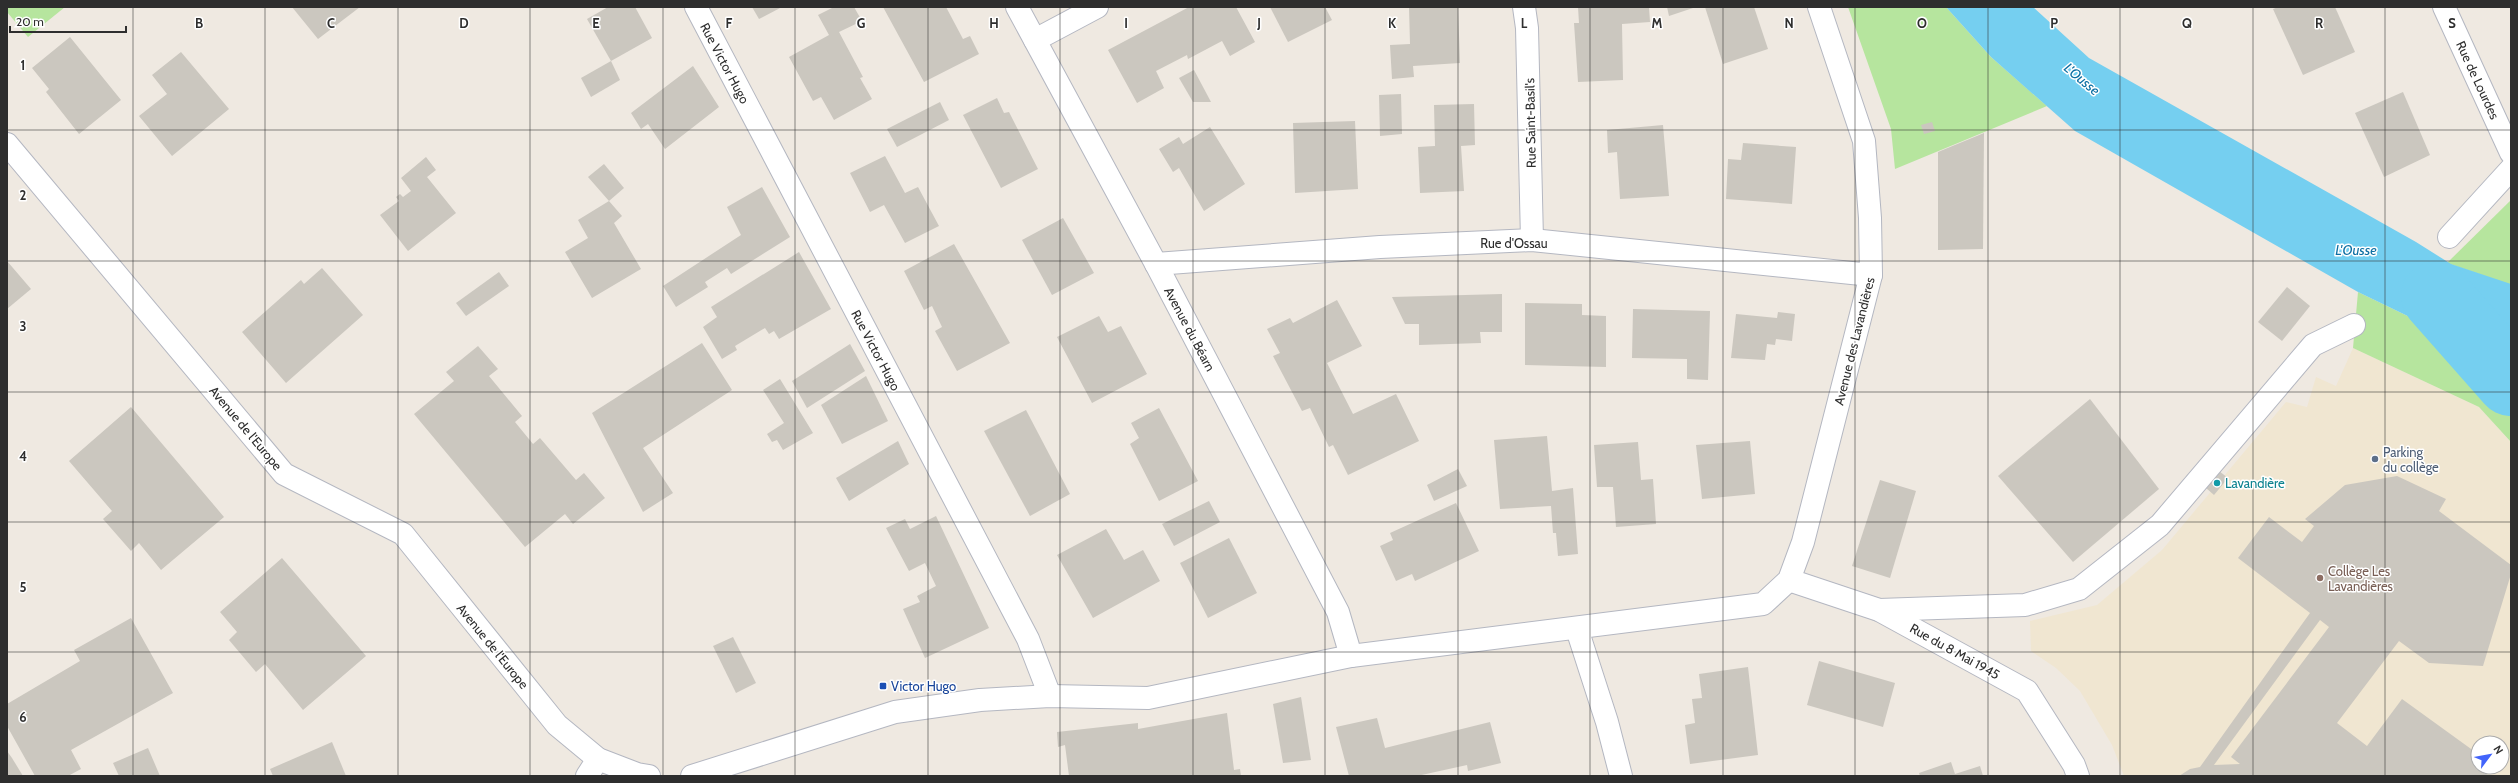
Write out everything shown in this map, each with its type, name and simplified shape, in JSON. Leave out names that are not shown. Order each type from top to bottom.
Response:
[{"type":"street","name":"Rue Victor Hugo","points":[[696,7],[1028,640],[1050,696]]},
{"type":"street","name":"Avenue du Béarn","points":[[1017,7],[1156,264],[1338,612],[1351,656]]},
{"type":"street","points":[[1035,40],[1097,7]]},
{"type":"street","name":"Rue Saint-Basil's","points":[[1524,7],[1527,28],[1532,240]]},
{"type":"street","name":"Avenue des Lavandières","points":[[1789,580],[1803,542],[1871,275],[1870,218],[1864,141],[1819,7]]},
{"type":"street","name":"Rue de Lourdes","points":[[2444,7],[2511,153]]},
{"type":"street","name":"Avenue de l'Europe","points":[[7,144],[284,474],[403,534],[592,768],[649,776]]},
{"type":"street","points":[[2448,237],[2511,168]]},
{"type":"street","name":"Rue d'Ossau","points":[[1156,264],[1380,247],[1532,240],[1871,275]]},
{"type":"street","points":[[1879,610],[2025,605],[2079,588],[2160,525],[2313,345],[2354,325]]},
{"type":"street","points":[[692,776],[895,712],[980,700],[1050,696],[1148,698],[1351,656],[1577,629],[1763,604],[1789,580]]},
{"type":"street","name":"Rue du 8 Mai 1945","points":[[1789,580],[1879,610],[2027,691],[2074,765],[2078,776]]},
{"type":"street","points":[[1577,629],[1607,722],[1621,776]]},
{"type":"shaded area","name":"Collège Les Lavandières","points":[[2353,348],[2479,407],[2511,442],[2511,776],[2124,776],[2112,745],[2080,691],[2056,668],[2031,651],[2030,621],[2097,605],[2162,550],[2286,402],[2307,407],[2316,377],[2336,386]]},
{"type":"green space","points":[[7,7],[65,7],[28,37],[7,12]]},
{"type":"green space","points":[[1848,7],[1946,7],[1991,57],[2047,106],[1895,169],[1891,129]]},
{"type":"green space","points":[[2511,200],[2511,285],[2447,263]]},
{"type":"green space","points":[[2358,292],[2511,366],[2511,442],[2479,407],[2353,348]]},
{"type":"water","name":"L'Ousse","points":[[1946,7],[2033,7],[2089,58],[2416,242],[2451,264],[2511,284],[2511,366],[2358,292],[2075,131],[1991,57]]},
{"type":"building","points":[[292,7],[360,7],[318,39]]},
{"type":"building","points":[[608,7],[635,7],[652,38],[611,61],[587,19]]},
{"type":"building","points":[[752,7],[782,7],[759,19]]},
{"type":"building","points":[[834,7],[854,7],[862,21],[839,32],[863,77],[860,78],[872,99],[834,120],[821,97],[813,101],[789,57],[829,35],[818,15]]},
{"type":"building","points":[[883,7],[946,7],[963,39],[970,36],[979,54],[924,82]]},
{"type":"building","points":[[1189,7],[1236,7],[1255,42],[1230,56],[1222,41],[1188,59],[1187,55],[1156,71],[1164,88],[1137,103],[1108,50]]},
{"type":"building","points":[[1270,7],[1325,7],[1332,20],[1288,42]]},
{"type":"building","points":[[1409,7],[1458,7],[1460,63],[1413,66],[1414,77],[1392,79],[1390,45],[1410,44]]},
{"type":"building","points":[[1578,7],[1649,7],[1650,22],[1622,24],[1623,80],[1578,82],[1574,23],[1579,23]]},
{"type":"building","points":[[1667,7],[1696,7],[1669,16]]},
{"type":"building","points":[[1705,7],[1754,7],[1768,49],[1723,64]]},
{"type":"building","points":[[2278,7],[2335,7],[2355,52],[2303,75],[2273,9]]},
{"type":"building","points":[[70,37],[121,100],[79,134],[46,92],[49,89],[32,68]]},
{"type":"building","points":[[181,52],[229,109],[172,156],[139,116],[167,94],[152,75]]},
{"type":"building","points":[[611,61],[620,80],[591,97],[581,78]]},
{"type":"building","points":[[693,66],[719,107],[665,149],[648,124],[641,129],[631,113]]},
{"type":"building","points":[[1194,70],[1211,102],[1193,102],[1179,78]]},
{"type":"building","points":[[2403,92],[2430,155],[2384,177],[2355,113]]},
{"type":"building","points":[[1401,94],[1402,134],[1380,136],[1379,95]]},
{"type":"building","points":[[997,98],[1004,113],[1009,112],[1038,169],[1001,188],[963,115]]},
{"type":"building","points":[[940,102],[949,120],[897,147],[887,129]]},
{"type":"building","points":[[1474,104],[1475,145],[1461,146],[1464,191],[1420,193],[1418,147],[1435,146],[1434,105]]},
{"type":"building","points":[[1355,121],[1358,189],[1295,193],[1293,123]]},
{"type":"building","points":[[1932,122],[1935,131],[1924,134],[1921,125]]},
{"type":"building","points":[[1663,125],[1669,196],[1620,199],[1617,152],[1608,153],[1607,130]]},
{"type":"building","points":[[1210,127],[1245,184],[1204,211],[1179,168],[1173,172],[1159,149],[1179,137],[1183,144]]},
{"type":"building","points":[[1984,133],[1983,249],[1938,250],[1938,152]]},
{"type":"building","points":[[1743,143],[1796,147],[1792,204],[1726,199],[1728,159],[1741,160]]},
{"type":"building","points":[[885,156],[905,193],[918,187],[939,226],[905,243],[884,205],[870,212],[850,173]]},
{"type":"building","points":[[426,157],[436,170],[427,177],[456,213],[408,251],[380,215],[399,201],[396,197],[400,194],[403,197],[411,191],[401,178]]},
{"type":"building","points":[[604,164],[624,188],[609,201],[588,177]]},
{"type":"building","points":[[762,187],[790,237],[731,274],[727,268],[705,282],[708,287],[676,307],[663,286],[741,235],[727,207]]},
{"type":"building","points":[[609,201],[622,216],[614,223],[641,269],[592,298],[565,252],[588,238],[578,220]]},
{"type":"building","points":[[1063,218],[1094,273],[1052,295],[1022,240]]},
{"type":"building","points":[[954,244],[1010,343],[957,371],[935,331],[942,327],[932,306],[924,310],[904,271]]},
{"type":"building","points":[[799,252],[831,309],[779,339],[774,331],[769,334],[765,328],[735,346],[737,350],[722,359],[703,327],[717,317],[711,307]]},
{"type":"building","points":[[7,261],[31,289],[7,309]]},
{"type":"building","points":[[322,268],[363,315],[286,383],[242,332],[301,280],[304,284]]},
{"type":"building","points":[[499,272],[509,286],[466,316],[456,303]]},
{"type":"building","points":[[2287,287],[2310,306],[2282,341],[2258,322]]},
{"type":"building","points":[[1502,294],[1502,332],[1480,332],[1481,343],[1419,345],[1419,324],[1405,324],[1392,297]]},
{"type":"building","points":[[1337,300],[1362,346],[1327,363],[1353,414],[1396,394],[1419,441],[1348,475],[1333,445],[1329,447],[1310,408],[1302,411],[1273,356],[1280,353],[1267,329],[1290,318],[1293,323]]},
{"type":"building","points":[[1525,303],[1582,304],[1582,315],[1606,316],[1606,367],[1525,365]]},
{"type":"building","points":[[1633,309],[1710,311],[1708,380],[1687,379],[1687,359],[1632,358]]},
{"type":"building","points":[[1778,312],[1795,314],[1792,341],[1776,339],[1775,345],[1767,344],[1765,360],[1731,358],[1736,314],[1777,318]]},
{"type":"building","points":[[1099,316],[1108,332],[1121,326],[1147,374],[1092,403],[1057,337]]},
{"type":"building","points":[[702,343],[732,390],[643,448],[673,493],[643,512],[592,413]]},
{"type":"building","points":[[850,344],[865,371],[807,408],[792,381]]},
{"type":"building","points":[[478,346],[498,369],[489,376],[522,416],[515,422],[533,444],[540,438],[576,480],[584,473],[605,498],[573,524],[565,514],[525,547],[414,414],[454,381],[446,372]]},
{"type":"building","points":[[866,376],[888,421],[842,444],[821,405]]},
{"type":"building","points":[[780,379],[813,433],[783,450],[777,440],[772,442],[767,434],[784,423],[763,390]]},
{"type":"building","points":[[2090,399],[2159,489],[2073,562],[1998,476]]},
{"type":"building","points":[[131,407],[224,517],[161,570],[139,543],[131,551],[103,519],[112,511],[69,461]]},
{"type":"building","points":[[1159,408],[1198,481],[1159,501],[1130,444],[1139,438],[1131,423]]},
{"type":"building","points":[[1026,410],[1070,494],[1030,516],[984,431]]},
{"type":"building","points":[[1547,436],[1552,491],[1573,488],[1578,554],[1558,556],[1556,533],[1553,533],[1551,506],[1500,509],[1494,440]]},
{"type":"building","points":[[898,441],[909,464],[849,501],[836,478]]},
{"type":"building","points":[[1750,441],[1755,494],[1702,499],[1696,445]]},
{"type":"building","points":[[1638,442],[1641,480],[1653,479],[1656,524],[1616,527],[1613,487],[1597,487],[1594,445]]},
{"type":"building","points":[[1458,469],[1467,486],[1434,501],[1427,485]]},
{"type":"building","name":"Lavandière","points":[[2219,471],[2228,478],[2214,495],[2206,488]]},
{"type":"building","points":[[2397,476],[2446,499],[2439,511],[2511,565],[2511,574],[2483,666],[2429,663],[2399,641],[2337,723],[2367,746],[2402,699],[2470,748],[2470,775],[2489,776],[2179,776],[2190,769],[2200,767],[2310,613],[2238,558],[2269,517],[2302,542],[2314,526],[2305,519],[2345,485]],"holes":[[[2320,620],[2329,627],[2231,757],[2240,764],[2214,765]]]},
{"type":"building","points":[[1880,480],[1916,491],[1890,578],[1852,566]]},
{"type":"building","points":[[1209,501],[1220,522],[1174,546],[1162,524]]},
{"type":"building","points":[[1456,503],[1479,551],[1415,581],[1412,574],[1396,581],[1380,546],[1393,540],[1390,533]]},
{"type":"building","points":[[936,516],[989,628],[925,658],[903,609],[920,602],[917,596],[936,586],[925,563],[909,571],[886,528],[905,519],[910,529]]},
{"type":"building","points":[[1106,529],[1124,560],[1143,550],[1160,581],[1093,618],[1057,555]]},
{"type":"building","points":[[1229,538],[1257,593],[1208,618],[1180,563]]},
{"type":"building","points":[[282,558],[366,656],[303,710],[265,664],[256,672],[229,640],[237,632],[220,612]]},
{"type":"building","points":[[131,618],[173,693],[71,750],[81,769],[68,776],[35,776],[7,726],[7,704],[80,661],[74,650]]},
{"type":"building","points":[[733,637],[756,683],[736,693],[713,646]]},
{"type":"building","points":[[1819,661],[1895,683],[1883,727],[1807,705]]},
{"type":"building","points":[[1748,667],[1758,755],[1690,764],[1685,725],[1695,723],[1692,699],[1702,698],[1699,674]]},
{"type":"building","points":[[1301,697],[1311,760],[1283,763],[1273,704]]},
{"type":"building","points":[[1227,713],[1234,770],[1240,769],[1241,776],[1069,776],[1065,745],[1058,747],[1057,732],[1138,723],[1138,729]]},
{"type":"building","points":[[1377,718],[1385,748],[1490,722],[1501,763],[1468,771],[1467,765],[1417,776],[1349,776],[1336,727]]},
{"type":"building","points":[[332,742],[346,776],[273,776],[270,769]]},
{"type":"building","points":[[148,748],[160,776],[119,776],[113,763]]},
{"type":"building","points":[[7,751],[12,758],[23,776],[7,776]]},
{"type":"building","points":[[1951,762],[1955,774],[1980,766],[1983,776],[1920,776],[1919,773]]},
{"type":"waterway","points":[[2436,296],[2511,381]]},
{"type":"place","name":"Parking du collège","points":[[2375,459]]},
{"type":"place","name":"Lavandière","points":[[2217,483]]},
{"type":"place","name":"Collège Les Lavandières","points":[[2320,578]]},
{"type":"place","name":"Victor Hugo","points":[[883,686]]}]
